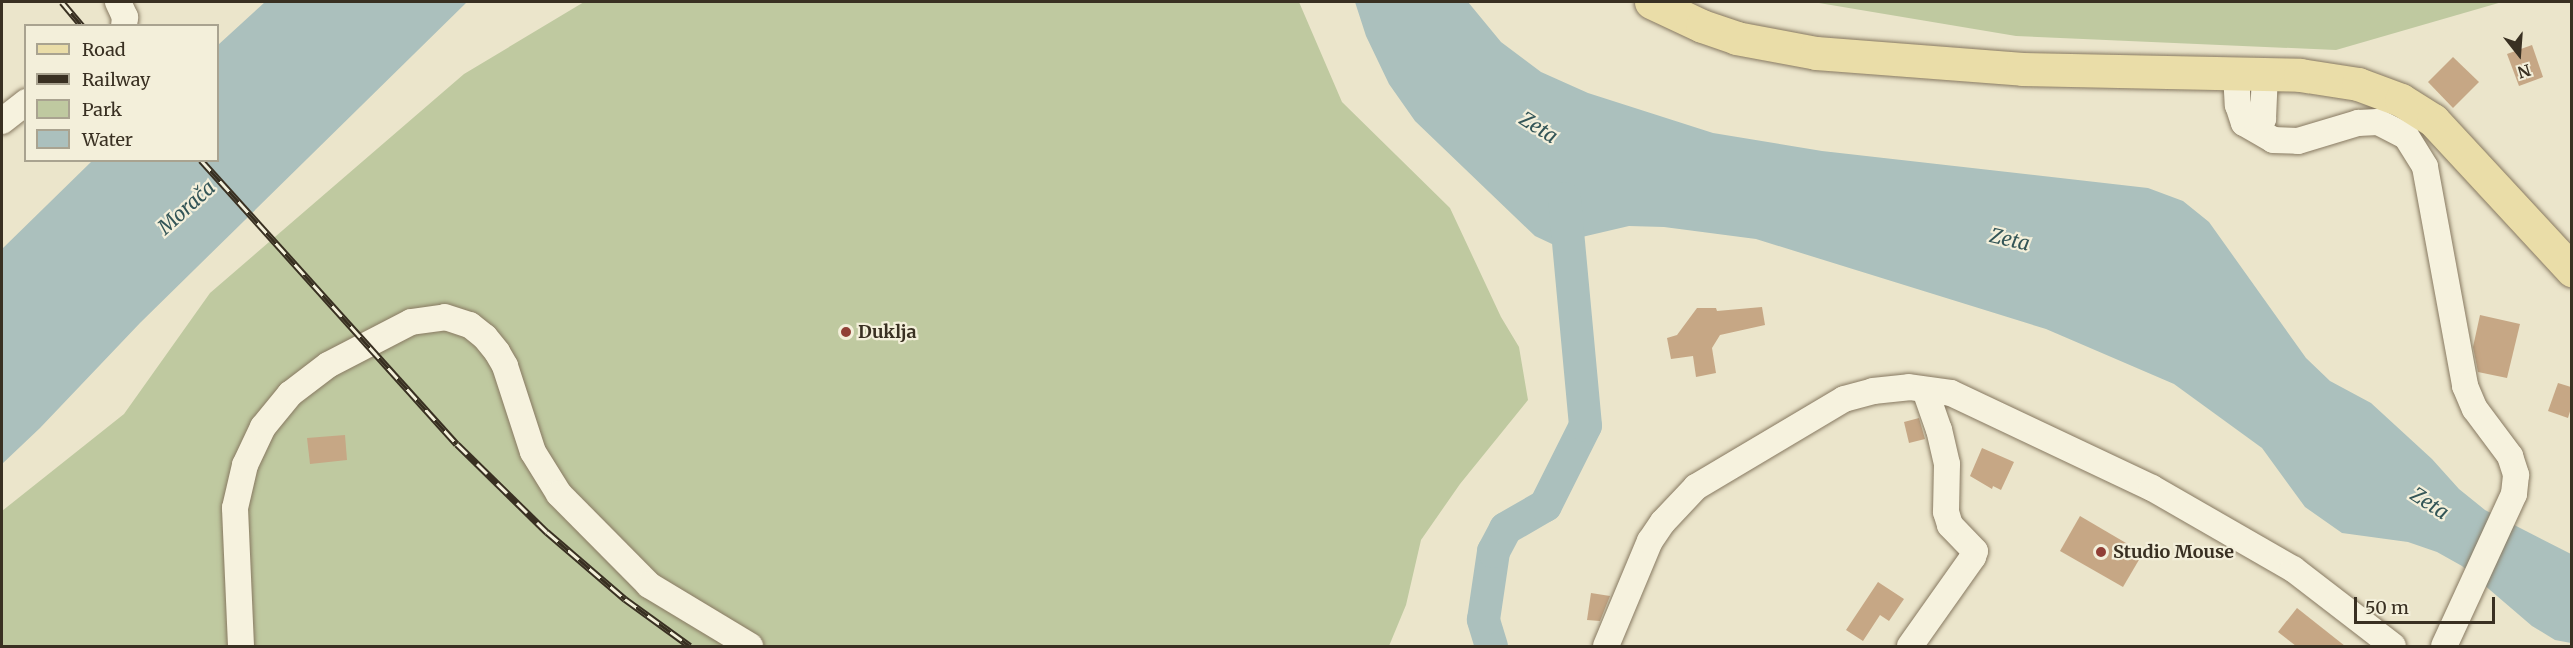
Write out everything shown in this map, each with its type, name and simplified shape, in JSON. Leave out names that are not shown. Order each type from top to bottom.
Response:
[{"type":"main road","points":[[1651,2],[1695,23],[1736,38],[1816,53],[2250,84],[2315,76],[2358,84],[2401,99],[2420,111],[2476,165],[2571,270]]},
{"type":"street","points":[[118,2],[125,17],[124,24]]},
{"type":"street","points":[[2250,84],[2263,119],[2257,129],[2273,140],[2290,142],[2370,121],[2386,124],[2406,136],[2425,167],[2465,386],[2475,409],[2510,456],[2516,475],[2514,494],[2445,646]]},
{"type":"street","points":[[2,121],[24,104]]},
{"type":"street","points":[[241,646],[235,508],[245,465],[262,427],[295,389],[328,365],[411,322],[445,317],[470,325],[485,337],[497,352],[505,366],[533,452],[559,494],[649,585],[750,646]]},
{"type":"street","points":[[1606,646],[1650,541],[1663,522],[1696,487],[1844,399],[1873,391],[1909,387],[1951,393],[1973,402],[2152,488],[2293,570],[2393,646]]},
{"type":"street","points":[[1910,646],[1973,557],[1975,550],[1950,525],[1946,512],[1947,464],[1940,430],[1925,390]]},
{"type":"green space","name":"Duklja","points":[[584,2],[1299,2],[1342,102],[1450,208],[1501,317],[1519,347],[1528,400],[1460,484],[1421,540],[1406,605],[1389,646],[2,646],[2,511],[124,414],[210,293],[464,74]]},
{"type":"green space","points":[[1813,2],[2502,2],[2336,50],[2016,36]]},
{"type":"water","name":"Morača","points":[[265,2],[467,2],[140,323],[40,428],[2,464],[2,249],[91,162],[219,162],[219,44]]},
{"type":"water","name":"Zeta","points":[[1355,2],[1468,2],[1501,42],[1541,72],[1588,93],[1713,133],[1822,151],[2148,188],[2183,201],[2209,222],[2306,358],[2330,381],[2371,403],[2432,459],[2459,489],[2485,510],[2571,554],[2571,643],[2555,640],[2532,626],[2462,566],[2437,552],[2408,542],[2342,533],[2305,507],[2262,448],[2174,384],[2046,329],[1756,239],[1664,227],[1629,226],[1552,244],[1535,236],[1415,121],[1389,84],[1366,36]]},
{"type":"building","points":[[2532,45],[2543,77],[2519,86],[2507,54]]},
{"type":"building","points":[[2453,57],[2479,82],[2453,108],[2428,82]]},
{"type":"building","points":[[1762,307],[1765,325],[1720,335],[1712,348],[1716,373],[1696,377],[1693,356],[1671,359],[1667,338],[1677,335],[1697,308],[1716,308],[1717,311]]},
{"type":"building","points":[[2480,315],[2520,324],[2507,378],[2478,372],[2473,347]]},
{"type":"building","points":[[2558,383],[2571,387],[2571,408],[2568,418],[2548,411]]},
{"type":"building","points":[[1919,418],[1925,439],[1909,443],[1904,422]]},
{"type":"building","points":[[345,435],[347,460],[310,464],[307,438]]},
{"type":"building","points":[[1982,448],[2014,462],[2001,490],[1993,486],[1992,489],[1970,476]]},
{"type":"building","name":"Studio Mouse","points":[[2080,516],[2143,553],[2123,587],[2060,551]]},
{"type":"building","points":[[1878,582],[1904,599],[1889,621],[1880,615],[1863,641],[1846,630]]},
{"type":"building","points":[[1591,593],[1610,596],[1600,621],[1587,620]]},
{"type":"building","points":[[2297,608],[2345,646],[2296,646],[2278,632]]},
{"type":"waterway","points":[[1491,646],[1483,619],[1493,551],[1505,528],[1545,505],[1585,425],[1564,198]]},
{"type":"railway","points":[[62,2],[80,24]]},
{"type":"railway","points":[[203,162],[457,444],[547,532],[625,599],[690,646]]},
{"type":"place","name":"Duklja","points":[[846,332]]},
{"type":"place","name":"Studio Mouse","points":[[2101,552]]}]
